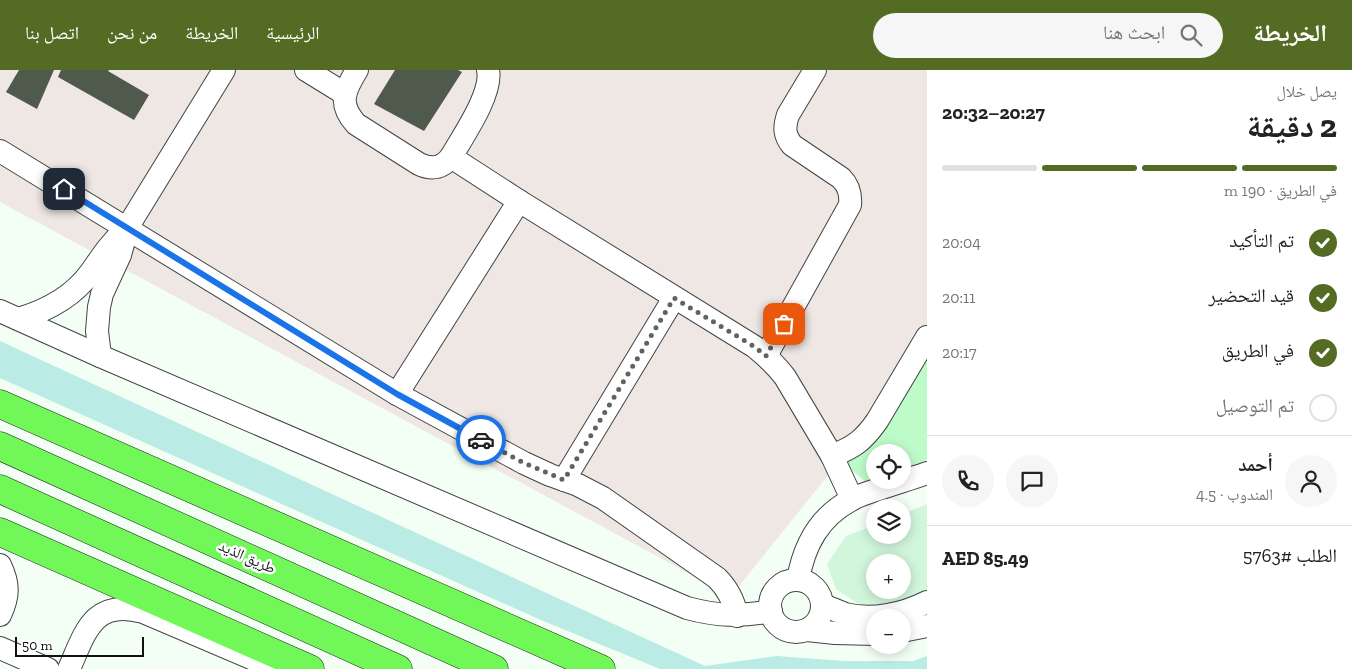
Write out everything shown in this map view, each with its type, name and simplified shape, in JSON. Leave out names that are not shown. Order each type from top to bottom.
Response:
[{"type":"highway","points":[[0,404],[601,669]]},
{"type":"highway","name":"طريق الذيد","points":[[0,446],[494,669]]},
{"type":"highway","points":[[0,489],[398,669]]},
{"type":"highway","points":[[0,532],[310,669]]},
{"type":"street","points":[[100,356],[97,331],[99,306],[102,294],[120,255],[127,228],[224,70]]},
{"type":"street","points":[[306,70],[345,94]]},
{"type":"street","points":[[357,70],[345,94],[344,105],[349,115],[356,124],[419,164],[433,168],[440,167],[451,157],[482,102],[488,88],[488,70]]},
{"type":"street","points":[[766,356],[850,205],[850,190],[841,178],[792,145],[784,130],[788,115],[814,70]]},
{"type":"street","points":[[0,150],[397,394],[524,463],[578,484],[604,498],[718,578],[731,595],[737,616]]},
{"type":"street","points":[[451,157],[755,347],[766,356],[784,377],[832,456],[852,499]]},
{"type":"street","points":[[397,394],[519,201]]},
{"type":"street","points":[[9,315],[34,314],[50,307],[65,297],[84,280],[107,248],[127,228]]},
{"type":"street","points":[[564,480],[674,298]]},
{"type":"street","points":[[9,315],[672,602],[704,612],[737,616],[770,611]]},
{"type":"street","points":[[832,456],[859,443],[869,432],[927,337]]},
{"type":"street","points":[[798,580],[806,547],[825,519],[838,508],[852,499],[927,473]]},
{"type":"street","points":[[0,615],[7,595],[2,580]]},
{"type":"street","points":[[807,630],[815,624],[821,615],[823,605],[821,596],[816,588],[808,582],[789,580],[781,584],[774,591],[771,600],[770,611],[774,620],[780,626],[789,631],[798,632],[807,630],[866,634]]},
{"type":"street","points":[[823,605],[847,614],[884,616],[902,612],[927,602]]},
{"type":"street","points":[[69,669],[87,628],[102,614],[117,609],[133,609],[143,612],[277,669]]},
{"type":"street","points":[[911,629],[927,626]]},
{"type":"street","points":[[83,638],[89,669]]},
{"type":"street","points":[[0,648],[48,669]]},
{"type":"shaded area","points":[[0,70],[927,70],[927,352],[731,596],[0,202]]},
{"type":"shaded area","points":[[0,341],[705,666],[777,656],[844,661],[913,661],[927,656],[927,669],[660,669],[541,620],[0,378]]},
{"type":"shaded area","points":[[927,504],[927,590],[911,597],[911,554],[866,554],[866,599],[907,599],[896,604],[863,607],[836,589],[827,564],[846,536],[866,528],[866,544],[911,544],[911,511]]},
{"type":"sand","points":[[927,352],[927,460],[911,467],[911,444],[866,444],[866,482],[840,460]]},
{"type":"building","points":[[19,70],[54,70],[37,109],[6,92]]},
{"type":"building","points":[[61,70],[109,70],[149,95],[134,120],[58,77]]},
{"type":"building","points":[[395,70],[458,70],[462,72],[424,131],[374,104]]},
{"type":"way so far","points":[[481,440],[524,463],[564,480],[674,298],[755,347],[766,356],[784,324]]},
{"type":"route","points":[[64,189],[397,394],[481,440]]}]
